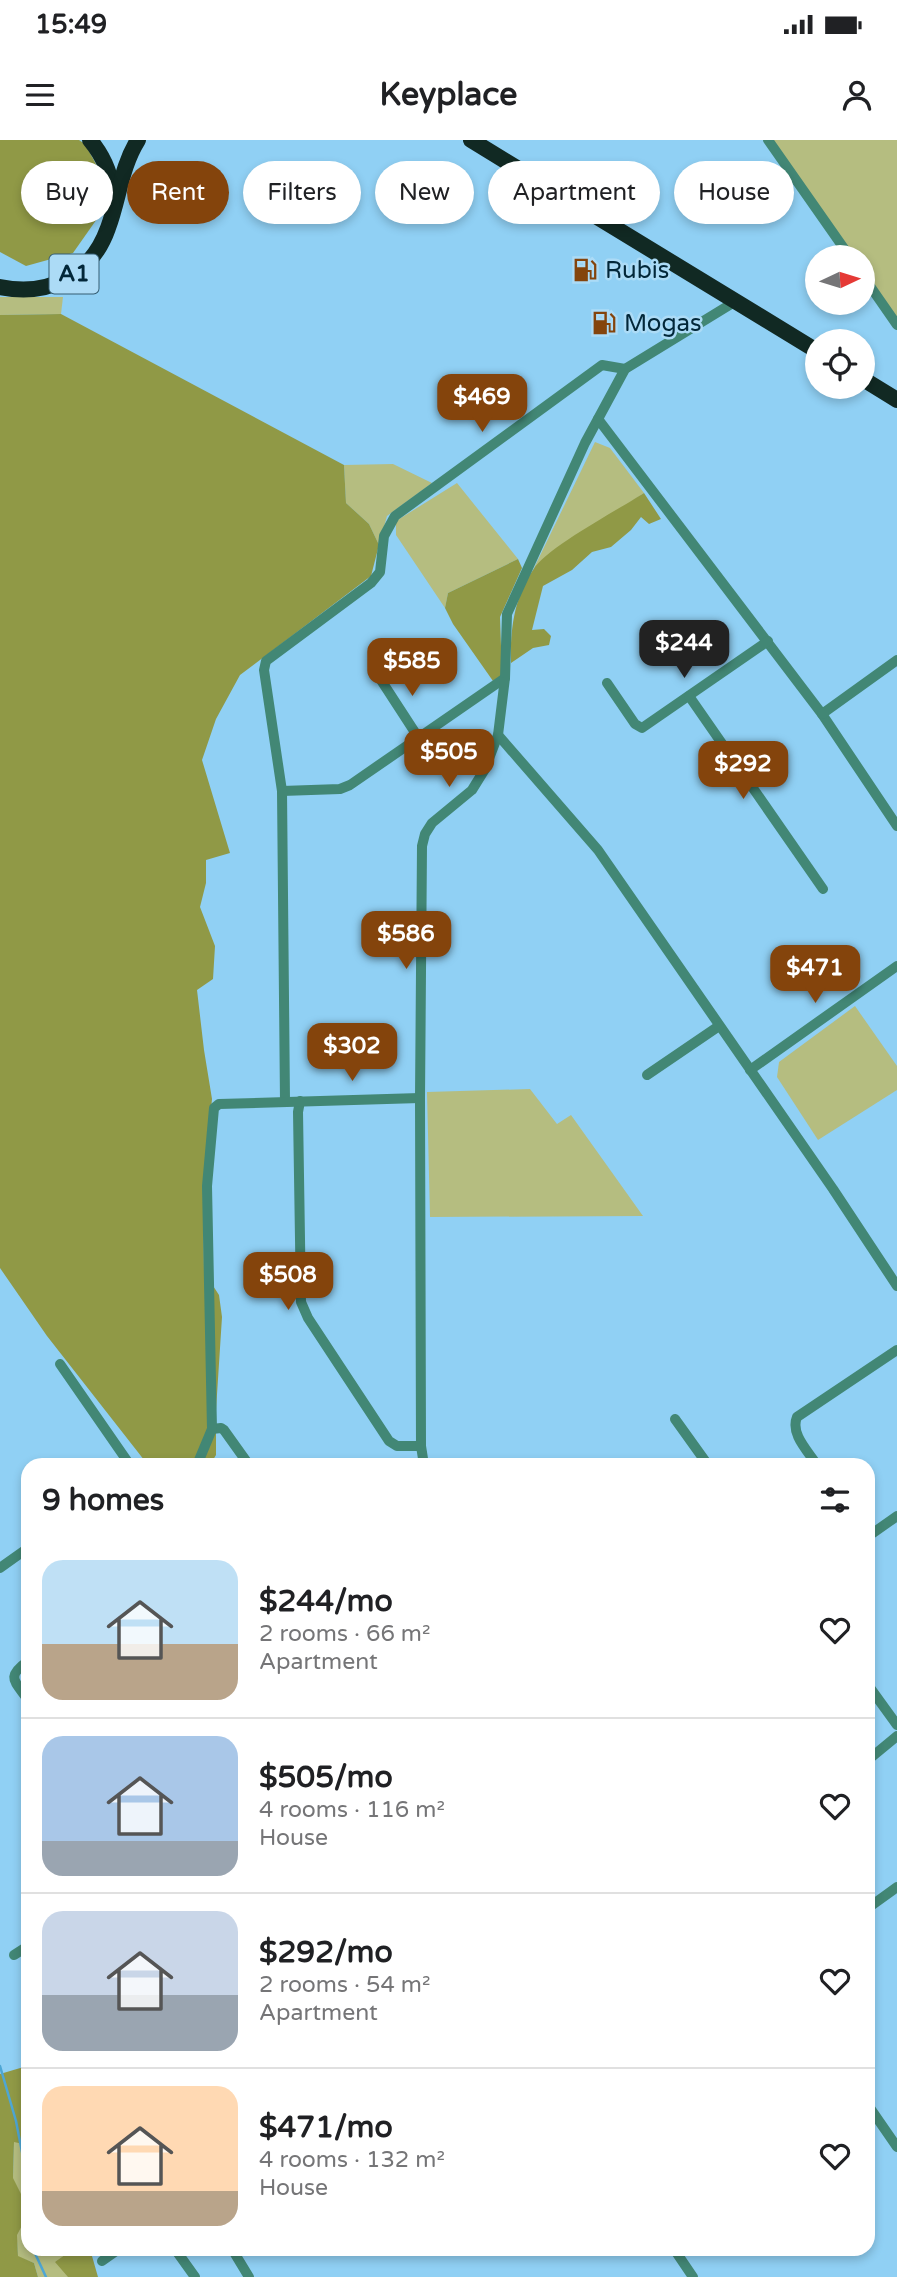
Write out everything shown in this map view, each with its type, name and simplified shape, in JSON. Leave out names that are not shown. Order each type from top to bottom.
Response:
[{"type":"highway","name":"A1","points":[[90,140],[103,161]]},
{"type":"highway","name":"A1","points":[[113,210],[122,177],[138,140]]},
{"type":"highway","points":[[471,140],[805,344]]},
{"type":"highway","name":"A1","points":[[0,287],[17,290],[40,289],[63,281],[78,272],[95,254],[110,224]]},
{"type":"highway","points":[[875,386],[897,400]]},
{"type":"street","points":[[768,140],[842,245]]},
{"type":"street","points":[[875,293],[897,325]]},
{"type":"street","points":[[423,1458],[419,1098],[422,846],[425,834],[432,823],[472,790],[480,780],[498,735],[505,678],[506,625],[511,604],[598,419],[625,369],[736,301]]},
{"type":"street","points":[[285,1101],[282,791],[264,670],[266,661],[371,583],[380,572],[384,536],[395,516],[601,365],[625,369]]},
{"type":"street","points":[[598,419],[822,714],[897,826]]},
{"type":"street","points":[[607,683],[635,724],[642,728],[768,641]]},
{"type":"street","points":[[822,714],[897,660]]},
{"type":"street","points":[[379,677],[418,737]]},
{"type":"street","points":[[282,791],[344,788],[505,678]]},
{"type":"street","points":[[689,696],[823,889]]},
{"type":"street","points":[[498,735],[598,850],[897,1286]]},
{"type":"street","points":[[750,1070],[897,966]]},
{"type":"street","points":[[647,1075],[719,1026]]},
{"type":"street","points":[[200,1458],[212,1429],[207,1186],[214,1108],[219,1104],[419,1098]]},
{"type":"street","points":[[300,1101],[301,1302],[308,1318],[389,1441],[397,1446],[421,1446]]},
{"type":"street","points":[[812,1458],[795,1431],[797,1418],[897,1350]]},
{"type":"street","points":[[60,1364],[125,1458]]},
{"type":"street","points":[[675,1419],[703,1458]]},
{"type":"street","points":[[212,1429],[221,1427],[244,1458]]},
{"type":"street","points":[[875,1532],[897,1516]]},
{"type":"street","points":[[0,1568],[21,1553]]},
{"type":"street","points":[[21,1667],[13,1674],[21,1690]]},
{"type":"street","points":[[875,1694],[897,1724]]},
{"type":"street","points":[[875,1754],[897,1736]]},
{"type":"street","points":[[875,1903],[897,1887]]},
{"type":"street","points":[[14,1955],[21,1950]]},
{"type":"street","points":[[875,2114],[895,2141]]},
{"type":"street","points":[[102,2261],[109,2256]]},
{"type":"street","points":[[180,2256],[195,2277]]},
{"type":"street","points":[[236,2256],[249,2277]]},
{"type":"street","points":[[679,2256],[693,2277]]},
{"type":"green space","points":[[0,140],[79,140],[85,144],[94,161],[21,161],[21,224],[93,224],[73,253],[26,266],[0,252]]},
{"type":"green space","points":[[764,140],[897,140],[897,329],[875,297],[875,245],[838,245],[794,182],[794,161],[779,161]]},
{"type":"green space","points":[[0,297],[63,297],[61,314],[0,315]]},
{"type":"green space","points":[[61,314],[344,465],[346,503],[369,524],[379,545],[371,576],[240,675],[216,719],[202,760],[230,853],[206,860],[206,883],[200,907],[215,946],[213,979],[197,990],[212,1099],[203,1188],[204,1272],[219,1295],[222,1317],[214,1458],[143,1458],[47,1336],[0,1268],[0,315]]},
{"type":"green space","points":[[595,442],[610,448],[644,493],[534,568]]},
{"type":"green space","points":[[393,464],[432,483],[387,516],[379,545],[369,524],[346,503],[344,465]]},
{"type":"green space","points":[[457,483],[518,559],[448,593],[445,608],[396,535],[396,521]]},
{"type":"green space","points":[[644,493],[661,519],[649,524],[641,517],[631,530],[611,547],[592,552],[572,570],[543,586],[532,630],[544,629],[551,636],[549,645],[533,648],[511,663],[514,615],[521,592],[533,570],[567,540]]},
{"type":"green space","points":[[518,559],[522,568],[500,617],[502,675],[493,681],[453,624],[445,608],[448,593]]},
{"type":"green space","points":[[855,1006],[897,1066],[897,1090],[818,1140],[777,1077],[779,1062]]},
{"type":"green space","points":[[530,1089],[557,1124],[571,1115],[643,1216],[430,1217],[427,1092]]},
{"type":"green space","points":[[21,2068],[21,2144],[14,2142],[13,2178],[21,2194],[18,2256],[34,2263],[38,2277],[0,2277],[0,2074]]},
{"type":"green space","points":[[14,2141],[21,2143],[21,2256],[69,2256],[68,2277],[38,2277],[34,2263],[18,2257],[13,2178]]},
{"type":"green space","points":[[63,2256],[92,2256],[98,2277],[68,2277],[55,2262]]},
{"type":"waterway","points":[[0,2066],[21,2147]]},
{"type":"waterway","points":[[36,2256],[46,2277]]},
{"type":"place","name":"Rubis","points":[[585,270]]},
{"type":"place","name":"Mogas","points":[[604,323]]}]
